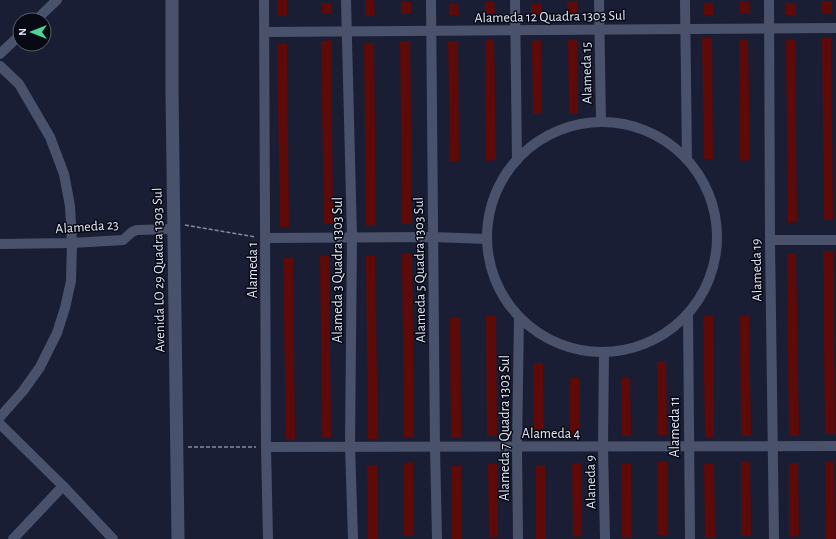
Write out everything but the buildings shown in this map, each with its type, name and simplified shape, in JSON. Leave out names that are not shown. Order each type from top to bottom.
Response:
[{"type":"street","points":[[44,12],[57,0]]},
{"type":"street","name":"Avenida LO 29 Quadra 1303 Sul","points":[[172,0],[173,226],[178,539]]},
{"type":"street","name":"Alameda 1","points":[[264,0],[266,447],[268,539]]},
{"type":"street","name":"Alameda 3 Quadra 1303 Sul","points":[[346,0],[352,237],[350,446],[353,539]]},
{"type":"street","name":"Alameda 5 Quadra 1303 Sul","points":[[431,0],[437,539]]},
{"type":"street","points":[[515,0],[517,160]]},
{"type":"street","name":"Alameda 15","points":[[599,0],[601,122]]},
{"type":"street","points":[[685,0],[687,159]]},
{"type":"street","name":"Alameda 19","points":[[769,0],[770,240],[774,539]]},
{"type":"street","name":"Alameda 12 Quadra 1303 Sul","points":[[265,32],[836,28]]},
{"type":"street","points":[[0,54],[12,43]]},
{"type":"street","points":[[0,66],[19,84],[50,137],[64,174],[70,206],[72,243],[71,281],[65,308],[57,333],[40,367],[23,391],[0,417]]},
{"type":"street","points":[[601,122],[633,126],[651,133],[662,139],[687,159],[703,182],[713,209],[717,236],[714,265],[704,291],[688,314],[664,335],[635,348],[604,352],[573,349],[544,336],[519,317],[502,294],[499,287],[491,267],[487,239],[490,210],[500,183],[517,160],[541,139],[570,126],[601,122]]},
{"type":"street","name":"Alameda 23","points":[[0,244],[72,243],[124,240],[132,232],[137,230],[173,226]]},
{"type":"street","points":[[266,238],[433,237],[487,239]]},
{"type":"street","points":[[770,240],[836,240]]},
{"type":"street","name":"Alameda 11","points":[[688,314],[690,539]]},
{"type":"street","name":"Alameda 7 Quadra 1303 Sul","points":[[518,539],[517,447],[519,317]]},
{"type":"street","name":"Alaneda 9","points":[[604,352],[603,447],[605,539]]},
{"type":"street","points":[[0,424],[63,486],[113,539]]},
{"type":"street","name":"Alameda 4","points":[[266,447],[836,446]]},
{"type":"street","points":[[13,539],[63,486]]},
{"type":"path","points":[[173,226],[266,238]]},
{"type":"path","points":[[176,447],[266,447]]}]
